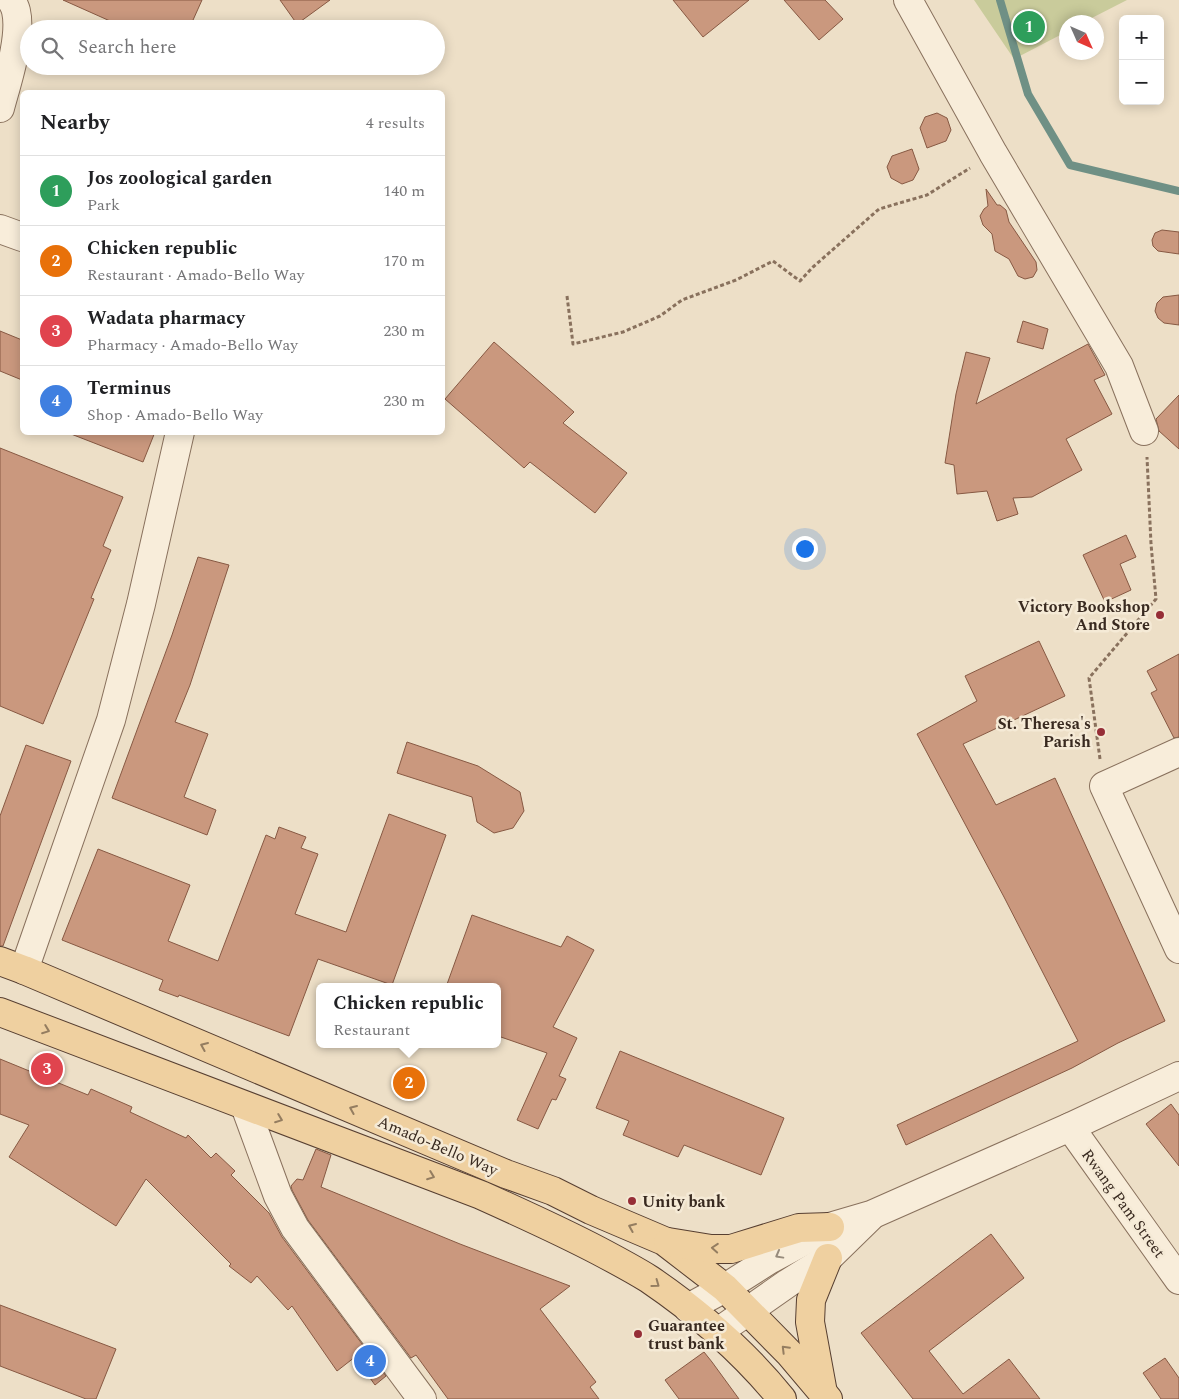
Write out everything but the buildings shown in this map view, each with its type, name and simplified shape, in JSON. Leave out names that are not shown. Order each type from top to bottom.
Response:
[{"type":"main road","name":"Amado-Bello Way","points":[[12,965],[497,1170],[553,1191],[591,1210],[664,1241],[724,1288],[790,1354],[826,1396]]},
{"type":"main road","name":"Amado-Bello Way","points":[[0,1012],[482,1195],[536,1219],[621,1262],[688,1308],[747,1359],[782,1399]]},
{"type":"main road","points":[[664,1241],[711,1249],[731,1249],[799,1228],[830,1227]]},
{"type":"main road","points":[[826,1396],[810,1322],[811,1300],[828,1258]]},
{"type":"street","points":[[0,108],[13,61],[17,29],[16,11],[11,0]]},
{"type":"street","points":[[908,0],[993,153],[1119,366],[1144,431]]},
{"type":"street","points":[[0,229],[20,236]]},
{"type":"street","points":[[12,965],[111,720],[179,435]]},
{"type":"street","points":[[1179,752],[1104,786],[1179,949]]},
{"type":"street","points":[[688,1308],[769,1260],[830,1227],[871,1215],[1070,1127],[1179,1076]]},
{"type":"street","points":[[245,1106],[278,1196],[295,1228],[422,1399]]},
{"type":"street","name":"Rwang Pam Street","points":[[1070,1127],[1179,1280]]},
{"type":"street","points":[[718,1332],[788,1283],[828,1258],[871,1215]]},
{"type":"path","points":[[567,296],[573,344],[624,332],[660,316],[682,300],[736,280],[773,260],[800,281],[813,267],[879,209],[927,195],[993,153]]},
{"type":"path","points":[[1104,786],[1089,678],[1156,599],[1144,431]]},
{"type":"green space","points":[[974,0],[1127,0],[1098,15],[1059,15],[1059,36],[1014,59]]},
{"type":"waterway","points":[[1000,0],[1028,94],[1070,165],[1179,191]]},
{"type":"place","name":"Jos zoological garden","points":[[1029,27]]},
{"type":"place","name":"Victory Bookshop And Store","points":[[1160,615]]},
{"type":"place","name":"St. Theresa's Parish","points":[[1101,732]]},
{"type":"place","name":"Wadata pharmacy","points":[[47,1069]]},
{"type":"place","name":"Chicken republic","points":[[409,1083]]},
{"type":"place","name":"Unity bank","points":[[632,1201]]},
{"type":"place","name":"Guarantee trust bank","points":[[638,1334]]},
{"type":"place","name":"Terminus","points":[[370,1361]]}]
